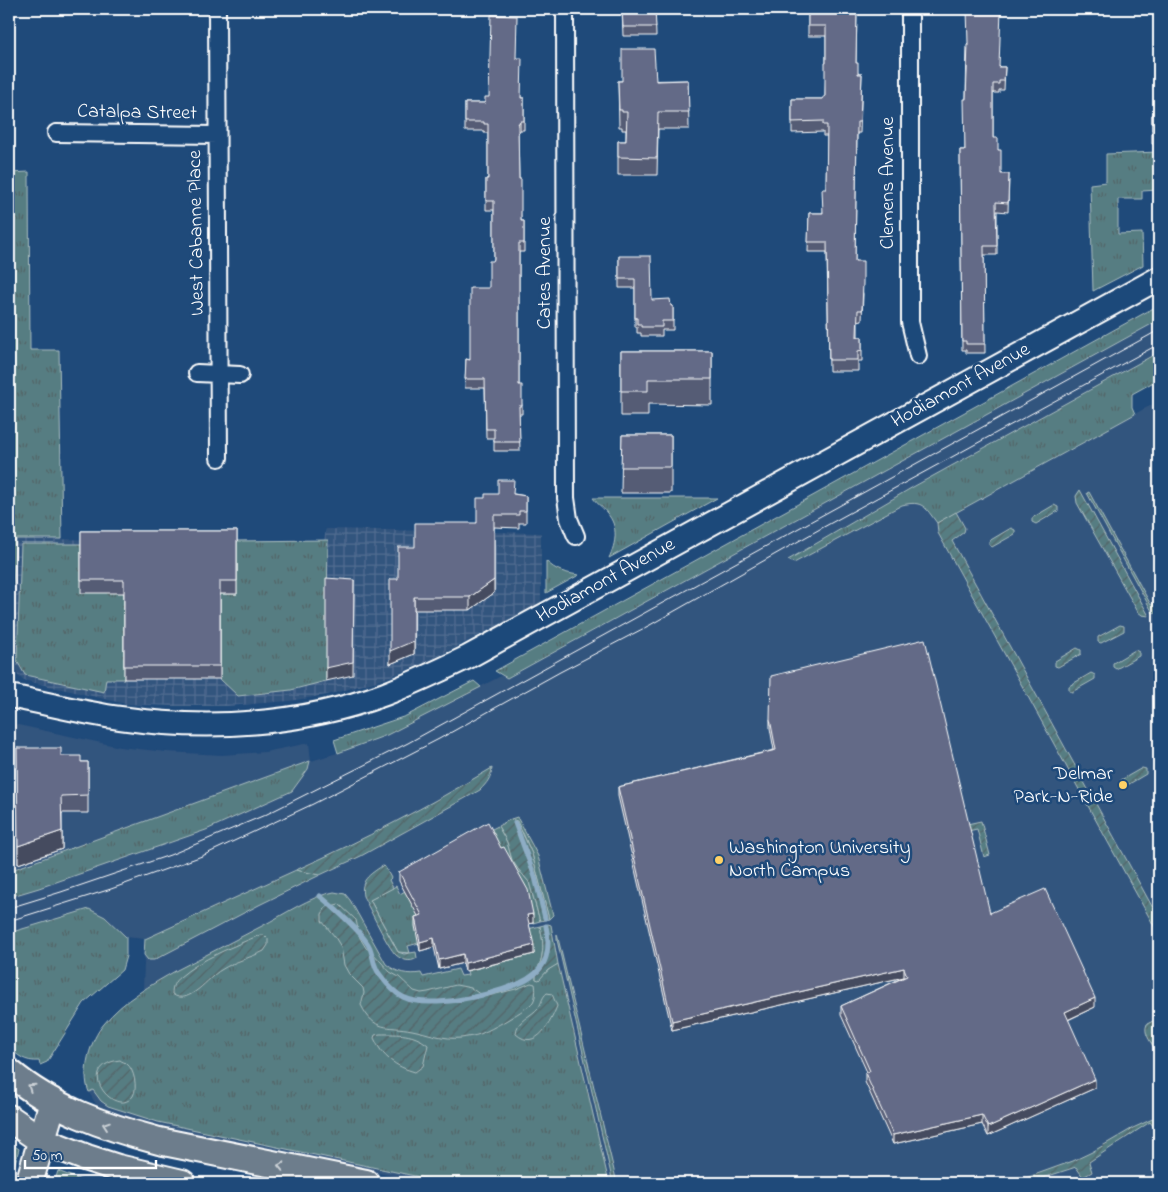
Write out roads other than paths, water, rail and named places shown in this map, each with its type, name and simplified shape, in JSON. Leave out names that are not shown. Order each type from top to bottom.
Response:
[{"type":"main road","points":[[9,1072],[54,1102],[94,1121],[143,1136],[366,1183]]},
{"type":"main road","points":[[29,1183],[54,1102]]},
{"type":"main road","points":[[9,1118],[41,1140],[86,1158],[151,1177],[182,1183]]},
{"type":"main road","points":[[116,1183],[151,1177]]},
{"type":"street","name":"West Cabanne Place","points":[[217,9],[219,458]]},
{"type":"street","name":"Cates Avenue","points":[[565,9],[566,498],[569,519],[576,536]]},
{"type":"street","name":"Clemens Avenue","points":[[910,9],[910,322],[918,356]]},
{"type":"street","name":"Catalpa Street","points":[[56,133],[217,135]]},
{"type":"street","name":"Hodiamont Avenue","points":[[9,696],[120,718],[201,725],[238,724],[313,714],[384,694],[428,677],[468,657],[1159,278]]},
{"type":"street","points":[[197,373],[240,375]]},
{"type":"waterway","points":[[515,823],[535,877],[545,918]]},
{"type":"waterway","points":[[320,896],[348,921],[367,942],[376,969],[388,985],[403,997],[414,1001],[444,1002],[460,1000],[506,988],[527,979],[540,968],[547,954],[548,936],[546,926]]},
{"type":"tram line","points":[[9,908],[170,855],[265,815],[408,743],[1159,330]]},
{"type":"tram line","points":[[9,921],[111,889],[202,856],[313,804],[439,739],[650,625],[820,529],[1159,344]]},
{"type":"place","name":"Delmar Park-N-Ride","points":[[1123,785]]},
{"type":"place","name":"Washington University North Campus","points":[[719,860]]}]
